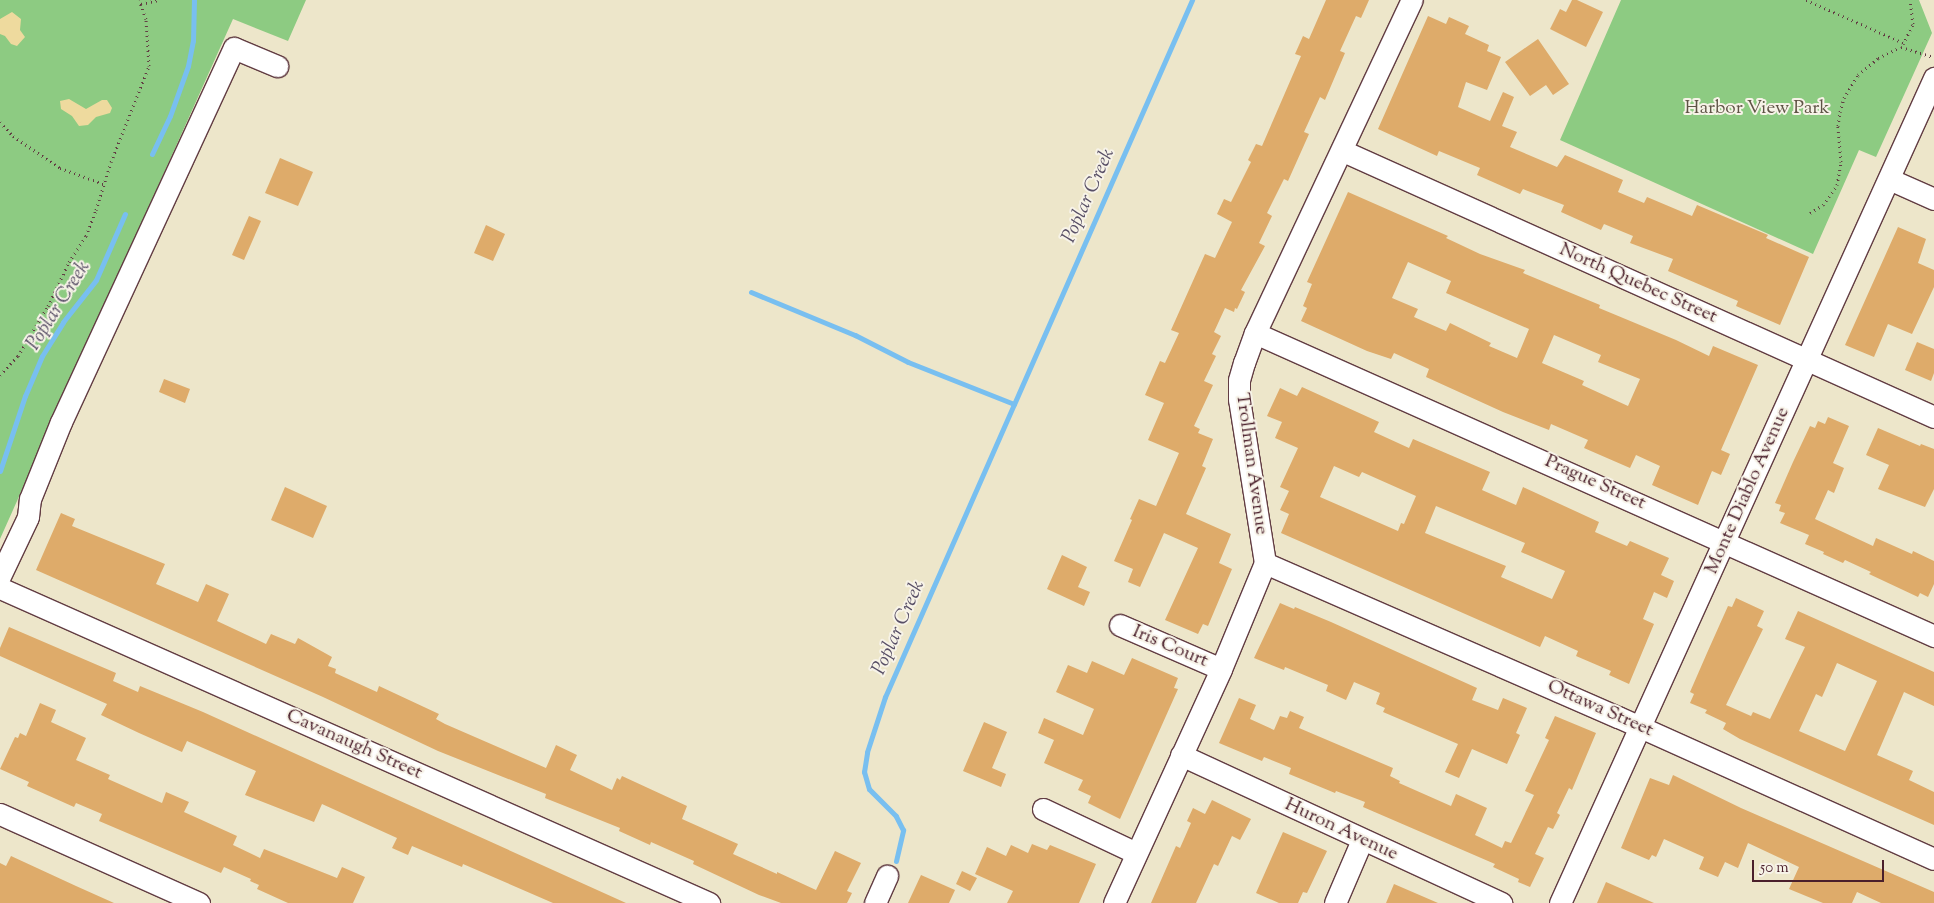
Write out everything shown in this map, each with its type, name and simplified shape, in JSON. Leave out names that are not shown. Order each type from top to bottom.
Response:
[{"type":"street","name":"Trollman Avenue","points":[[1265,563],[1239,399],[1239,380],[1255,332],[1343,151],[1412,0]]},
{"type":"street","points":[[0,576],[28,517],[30,500],[62,422],[234,48],[277,66]]},
{"type":"street","name":"Monte Diablo Avenue","points":[[1560,903],[1934,78]]},
{"type":"street","name":"North Quebec Street","points":[[1343,151],[1934,417]]},
{"type":"street","points":[[1889,179],[1934,199]]},
{"type":"street","name":"Prague Street","points":[[1255,332],[1934,636]]},
{"type":"street","points":[[1114,903],[1221,669],[1265,563]]},
{"type":"street","name":"Ottawa Street","points":[[1265,563],[1641,727],[1934,859]]},
{"type":"street","name":"Cavanaugh Street","points":[[0,588],[709,903]]},
{"type":"street","name":"Iris Court","points":[[1120,626],[1221,669]]},
{"type":"street","name":"Huron Avenue","points":[[1181,755],[1501,903]]},
{"type":"street","points":[[1043,809],[1136,853]]},
{"type":"street","points":[[0,814],[199,903]]},
{"type":"street","points":[[1335,903],[1362,840]]},
{"type":"street","points":[[874,903],[887,876]]},
{"type":"path","points":[[0,375],[18,356],[58,287],[69,262],[86,236],[149,66],[146,19],[139,0]]},
{"type":"path","points":[[141,4],[159,0]]},
{"type":"path","points":[[1806,0],[1904,43]]},
{"type":"path","points":[[1810,213],[1823,205],[1836,185],[1841,162],[1839,119],[1844,98],[1850,85],[1858,75],[1878,58],[1901,47],[1904,43],[1913,24],[1910,0]]},
{"type":"path","points":[[1901,47],[1934,58]]},
{"type":"path","points":[[0,122],[13,136],[48,161],[77,176],[104,184]]},
{"type":"green space","points":[[0,0],[306,0],[288,41],[233,19],[0,539]]},
{"type":"green space","name":"Harbor View Park","points":[[1621,0],[1919,0],[1932,33],[1876,157],[1859,150],[1813,254],[1560,140]]},
{"type":"sand","points":[[12,12],[21,19],[20,30],[25,37],[17,46],[11,44],[5,36],[0,34],[0,19]]},
{"type":"sand","points":[[69,99],[86,109],[102,100],[107,100],[112,108],[110,113],[96,117],[88,125],[79,126],[72,116],[61,109],[60,101]]},
{"type":"building","points":[[1326,0],[1369,0],[1361,18],[1356,16],[1340,51],[1345,53],[1325,100],[1320,97],[1304,132],[1309,134],[1288,181],[1284,179],[1267,213],[1272,216],[1259,243],[1265,246],[1241,290],[1245,292],[1234,312],[1225,308],[1214,332],[1221,336],[1212,354],[1216,356],[1204,381],[1213,385],[1194,426],[1200,429],[1198,433],[1213,439],[1202,466],[1206,468],[1186,514],[1231,534],[1219,563],[1232,569],[1208,626],[1203,624],[1198,634],[1165,620],[1198,548],[1164,533],[1140,587],[1128,582],[1133,569],[1114,561],[1139,499],[1156,506],[1179,453],[1148,440],[1164,403],[1145,395],[1160,361],[1165,363],[1179,333],[1171,330],[1205,254],[1215,258],[1232,222],[1217,214],[1224,199],[1231,202],[1251,162],[1248,160],[1256,144],[1262,146],[1301,56],[1295,54],[1303,36],[1309,39]]},
{"type":"building","points":[[1572,0],[1577,0],[1603,12],[1586,47],[1550,29],[1560,9],[1566,12]]},
{"type":"building","points":[[1428,16],[1446,24],[1449,17],[1469,26],[1465,34],[1489,45],[1487,51],[1501,57],[1487,90],[1466,82],[1458,107],[1490,121],[1503,92],[1514,97],[1502,126],[1517,132],[1510,147],[1557,167],[1565,155],[1623,180],[1618,192],[1644,203],[1647,197],[1692,216],[1697,205],[1768,235],[1766,238],[1809,257],[1780,325],[1736,306],[1738,301],[1668,271],[1673,259],[1630,243],[1633,236],[1604,224],[1601,230],[1561,212],[1564,205],[1523,189],[1520,194],[1477,175],[1480,168],[1439,151],[1437,156],[1378,129]]},
{"type":"building","points":[[1538,39],[1569,84],[1553,95],[1546,85],[1530,96],[1505,62]]},
{"type":"building","points":[[280,158],[313,172],[298,206],[265,193]]},
{"type":"building","points":[[1348,192],[1448,236],[1446,238],[1480,254],[1525,270],[1523,273],[1600,305],[1599,308],[1709,356],[1713,346],[1758,365],[1721,450],[1730,454],[1721,475],[1712,471],[1698,505],[1652,485],[1660,466],[1636,455],[1630,468],[1584,448],[1588,440],[1551,424],[1549,430],[1503,412],[1426,377],[1429,369],[1394,353],[1391,359],[1367,351],[1301,321],[1307,308],[1303,306],[1312,284],[1307,282]],"holes":[[[1408,262],[1451,281],[1446,293],[1529,329],[1517,358],[1489,346],[1491,343],[1450,323],[1446,331],[1414,317],[1418,309],[1392,298]],[[1554,335],[1601,355],[1598,362],[1640,379],[1628,406],[1582,385],[1584,381],[1542,363]]]},
{"type":"building","points":[[249,216],[261,221],[244,260],[232,255]]},
{"type":"building","points":[[486,225],[505,234],[493,261],[474,253]]},
{"type":"building","points":[[1898,227],[1926,239],[1918,263],[1934,270],[1934,287],[1912,334],[1888,324],[1874,357],[1845,345]]},
{"type":"building","points":[[1917,342],[1934,349],[1934,373],[1931,381],[1905,370]]},
{"type":"building","points":[[164,379],[190,389],[185,403],[159,392]]},
{"type":"building","points":[[1302,387],[1379,422],[1374,432],[1409,448],[1413,439],[1490,472],[1482,490],[1516,505],[1523,487],[1599,522],[1595,532],[1627,546],[1630,541],[1669,558],[1661,575],[1674,581],[1667,598],[1654,592],[1643,619],[1654,624],[1629,684],[1609,675],[1611,671],[1576,656],[1578,651],[1545,636],[1540,647],[1281,533],[1289,514],[1280,510],[1289,491],[1280,487],[1298,448],[1275,438],[1282,422],[1267,416],[1280,388],[1297,396]],"holes":[[[1334,466],[1359,477],[1362,472],[1416,496],[1404,524],[1401,523],[1398,531],[1320,497]],[[1436,506],[1525,543],[1521,552],[1565,571],[1552,599],[1501,577],[1506,566],[1425,533]]]},
{"type":"building","points":[[1828,417],[1849,426],[1833,463],[1844,468],[1834,493],[1828,490],[1815,519],[1873,546],[1876,538],[1912,554],[1913,551],[1934,561],[1934,584],[1928,597],[1920,593],[1918,597],[1869,574],[1871,572],[1845,560],[1843,563],[1823,554],[1824,552],[1805,544],[1809,535],[1780,523],[1785,513],[1779,511],[1781,505],[1775,503],[1793,462],[1810,426],[1815,428],[1818,421],[1825,424]]},
{"type":"building","points":[[1878,428],[1920,446],[1921,444],[1934,449],[1934,489],[1925,507],[1878,489],[1889,465],[1866,455]]},
{"type":"building","points":[[285,487],[327,506],[313,538],[271,520]]},
{"type":"building","points":[[61,513],[75,519],[72,526],[165,564],[156,584],[198,602],[206,584],[229,594],[217,621],[266,644],[271,634],[295,644],[298,638],[332,657],[328,666],[336,669],[335,673],[377,692],[379,686],[439,714],[436,719],[445,724],[546,768],[556,745],[577,755],[570,770],[612,790],[617,778],[620,780],[622,776],[687,806],[682,819],[738,844],[733,854],[777,874],[777,872],[816,890],[835,851],[861,863],[847,891],[852,893],[847,903],[781,903],[759,895],[693,864],[694,861],[651,842],[650,845],[619,831],[620,828],[545,798],[546,794],[438,751],[323,697],[36,570]]},
{"type":"building","points":[[1062,555],[1087,567],[1078,587],[1090,592],[1084,606],[1047,589]]},
{"type":"building","points":[[1736,598],[1764,611],[1757,626],[1763,629],[1726,705],[1751,716],[1753,712],[1770,719],[1805,647],[1785,639],[1798,611],[1934,672],[1934,706],[1904,692],[1877,755],[1913,771],[1909,780],[1934,792],[1934,825],[1740,739],[1723,729],[1726,723],[1705,713],[1707,710],[1690,703],[1694,694],[1690,692],[1707,653],[1728,606],[1732,607]],"holes":[[[1837,663],[1877,681],[1845,751],[1799,731],[1816,694],[1822,697]]]},
{"type":"building","points":[[1280,603],[1331,622],[1477,688],[1472,700],[1498,710],[1503,698],[1527,708],[1516,733],[1520,735],[1507,764],[1472,749],[1459,778],[1445,772],[1458,744],[1383,712],[1385,708],[1376,704],[1380,693],[1354,682],[1346,700],[1326,691],[1328,685],[1285,667],[1284,670],[1254,658]]},
{"type":"building","points":[[9,627],[116,673],[113,681],[138,692],[140,686],[203,712],[626,903],[553,903],[463,864],[462,867],[412,846],[408,855],[392,848],[397,838],[322,804],[314,822],[245,795],[256,771],[187,741],[182,752],[139,733],[101,715],[107,704],[0,656],[0,648]]},
{"type":"building","points":[[1132,658],[1178,678],[1174,688],[1178,689],[1120,819],[1088,803],[1091,796],[1078,790],[1083,780],[1044,763],[1054,740],[1038,733],[1044,718],[1083,735],[1094,709],[1056,692],[1068,665],[1087,673],[1092,661],[1124,675]]},
{"type":"building","points":[[1239,698],[1256,705],[1250,719],[1274,730],[1280,716],[1287,718],[1290,711],[1304,717],[1299,728],[1393,768],[1390,776],[1400,781],[1399,783],[1451,806],[1456,794],[1487,808],[1475,835],[1502,848],[1505,841],[1511,843],[1534,795],[1525,791],[1549,740],[1545,738],[1555,716],[1596,733],[1572,790],[1569,788],[1557,813],[1560,815],[1553,829],[1548,827],[1535,854],[1544,858],[1530,887],[1518,882],[1519,879],[1493,867],[1495,864],[1363,807],[1365,802],[1336,791],[1335,793],[1289,774],[1291,768],[1264,757],[1262,761],[1219,743]]},
{"type":"building","points":[[40,703],[56,710],[51,722],[86,738],[76,760],[110,775],[108,779],[162,803],[166,792],[189,802],[184,812],[237,836],[233,845],[260,858],[264,849],[337,878],[342,867],[365,877],[353,903],[288,903],[257,889],[259,885],[250,881],[251,879],[224,867],[221,873],[99,821],[102,814],[76,803],[74,807],[27,786],[29,782],[0,769],[15,737],[18,738],[20,733],[26,736]]},
{"type":"building","points":[[984,722],[1007,732],[992,768],[1006,774],[1001,787],[963,771]]},
{"type":"building","points":[[1673,775],[1741,808],[1934,892],[1934,903],[1881,903],[1857,892],[1852,903],[1823,903],[1789,889],[1799,867],[1748,843],[1738,868],[1725,862],[1718,877],[1699,869],[1704,857],[1664,839],[1656,857],[1652,855],[1649,860],[1621,848],[1650,778],[1669,785]]},
{"type":"building","points":[[1212,800],[1251,819],[1240,840],[1232,836],[1218,866],[1214,864],[1196,903],[1151,903],[1176,846],[1180,848],[1191,823],[1187,821],[1193,808],[1205,814]]},
{"type":"building","points":[[1283,832],[1327,851],[1307,893],[1303,892],[1298,903],[1279,903],[1256,893]]},
{"type":"building","points":[[1032,844],[1047,850],[1050,845],[1096,864],[1079,903],[1007,903],[1013,891],[975,874],[987,847],[1006,856],[1011,845],[1028,853]]},
{"type":"building","points":[[11,856],[114,903],[0,903],[0,863],[6,866]]},
{"type":"building","points":[[962,871],[977,878],[970,891],[956,884]]},
{"type":"building","points":[[921,875],[955,890],[949,903],[908,903]]},
{"type":"building","points":[[1606,882],[1654,903],[1597,903]]},
{"type":"building","points":[[1394,884],[1438,903],[1386,903]]},
{"type":"waterway","name":"Poplar Creek","points":[[152,154],[170,116],[188,66],[193,41],[194,0]]},
{"type":"waterway","name":"Poplar Creek","points":[[896,861],[903,830],[896,816],[869,789],[864,772],[867,752],[885,697],[1192,0]]},
{"type":"waterway","name":"Poplar Creek","points":[[0,471],[25,396],[42,356],[63,322],[96,280],[125,214]]},
{"type":"waterway","name":"Poplar Creek","points":[[751,292],[855,335],[908,362],[1014,404]]}]
